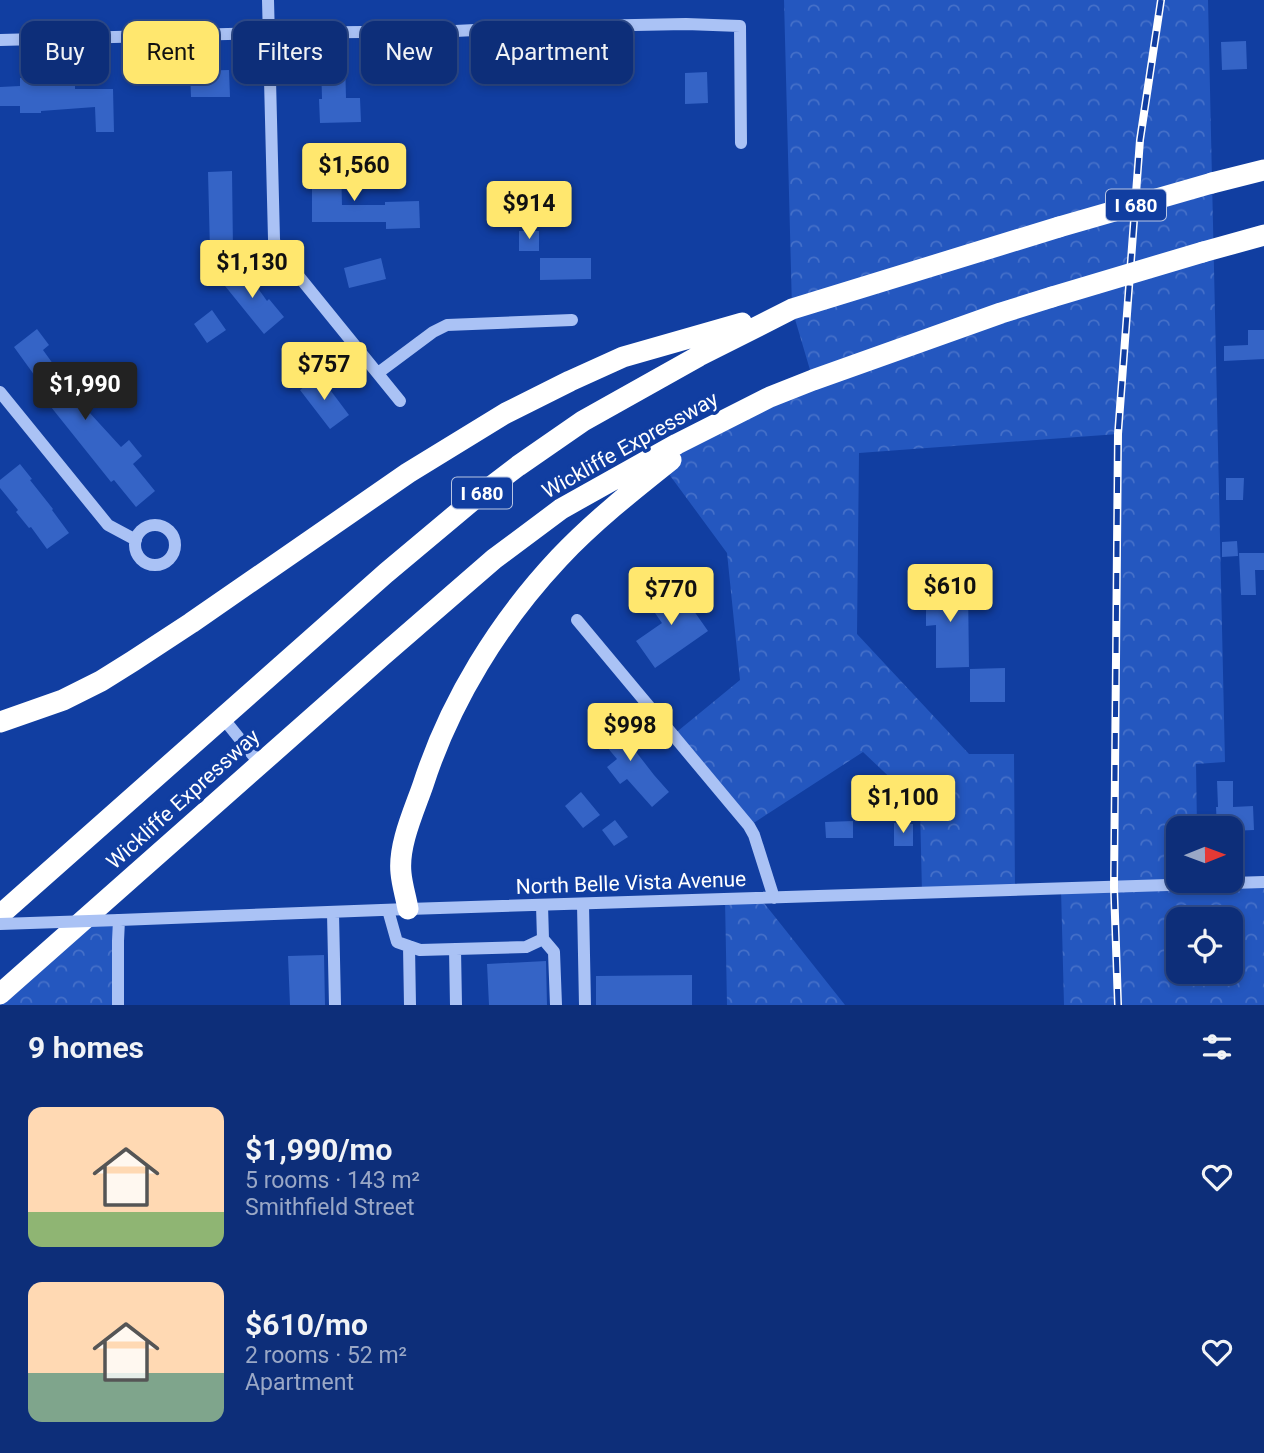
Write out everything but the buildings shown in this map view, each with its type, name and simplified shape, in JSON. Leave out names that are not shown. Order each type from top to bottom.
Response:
[{"type":"highway","name":"Wickliffe Expressway","points":[[0,915],[386,573],[472,501],[583,421],[699,356],[792,309],[1059,226],[1264,170]]},
{"type":"highway","name":"Wickliffe Expressway","points":[[0,994],[484,568],[561,509],[770,397],[813,380],[1001,313],[1264,235]]},
{"type":"highway","points":[[0,722],[63,700],[101,681],[191,623],[408,473],[506,413],[624,357],[792,309]]},
{"type":"highway","points":[[398,910],[403,846],[430,763],[444,730],[490,646],[527,595],[560,557],[607,511],[712,427]]},
{"type":"street","points":[[268,0],[269,21]]},
{"type":"street","points":[[347,33],[455,32],[533,27],[672,24],[740,26],[741,143]]},
{"type":"street","points":[[0,40],[233,34]]},
{"type":"street","points":[[270,84],[275,247],[400,401]]},
{"type":"street","points":[[378,373],[433,332],[447,325],[572,320]]},
{"type":"street","points":[[0,392],[107,525],[136,540]]},
{"type":"street","points":[[577,620],[749,826],[774,898]]},
{"type":"street","points":[[223,718],[260,764]]},
{"type":"street","name":"North Belle Vista Avenue","points":[[0,924],[1264,882]]},
{"type":"street","points":[[583,904],[585,1005]]},
{"type":"street","points":[[542,905],[543,939],[554,951],[556,1005]]},
{"type":"street","points":[[398,910],[397,942],[420,950],[526,947],[543,939]]},
{"type":"street","points":[[332,913],[335,1005]]},
{"type":"street","points":[[118,1005],[119,920]]},
{"type":"street","points":[[409,946],[410,1005]]},
{"type":"street","points":[[455,949],[456,1005]]},
{"type":"green space","points":[[784,0],[1208,0],[1225,762],[1196,764],[1197,816],[1166,816],[1166,893],[1243,893],[1243,882],[1264,882],[1264,1005],[1064,1005],[1061,889],[1114,886],[1118,434],[859,453],[857,634],[969,754],[1014,754],[1015,891],[922,893],[920,806],[863,752],[749,826],[673,735],[740,680],[727,553],[663,466],[712,427],[813,380],[792,309]]},
{"type":"green space","points":[[760,898],[845,1005],[727,1005],[725,899]]},
{"type":"green space","points":[[85,919],[119,920],[118,1005],[0,1005],[0,994]]},
{"type":"railway","points":[[1118,1005],[1114,887],[1118,434],[1140,140],[1161,0]]}]
